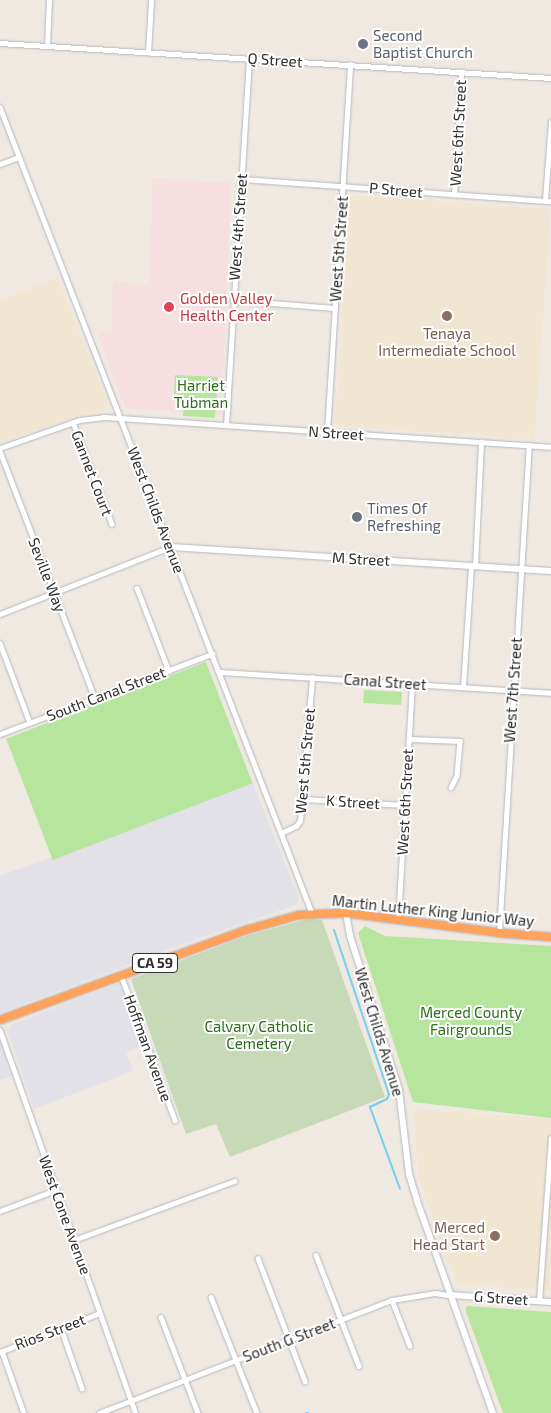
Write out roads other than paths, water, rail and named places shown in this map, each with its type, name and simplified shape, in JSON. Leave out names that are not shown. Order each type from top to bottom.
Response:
[{"type":"highway","name":"Martin Luther King Junior Way","points":[[312,913],[346,913],[499,933],[551,937]]},
{"type":"highway","name":"CA 59","points":[[0,1020],[246,930],[312,913]]},
{"type":"main road","name":"M Street","points":[[170,547],[551,571]]},
{"type":"main road","name":"West Childs Avenue","points":[[346,913],[350,936],[399,1090],[409,1174],[493,1413]]},
{"type":"main road","name":"G Street","points":[[450,1295],[551,1302]]},
{"type":"street","points":[[46,46],[50,0]]},
{"type":"street","points":[[148,53],[151,1]]},
{"type":"street","name":"Q Street","points":[[0,43],[551,78]]},
{"type":"street","name":"West 4th Street","points":[[226,425],[249,58]]},
{"type":"street","name":"West 5th Street","points":[[326,432],[350,65]]},
{"type":"street","name":"West 6th Street","points":[[454,195],[461,72]]},
{"type":"street","name":"West Childs Avenue","points":[[0,107],[312,913]]},
{"type":"street","points":[[548,200],[551,122]]},
{"type":"street","points":[[0,164],[19,157]]},
{"type":"street","name":"P Street","points":[[241,179],[548,200]]},
{"type":"street","points":[[233,300],[335,308]]},
{"type":"street","name":"N Street","points":[[0,450],[73,422],[95,417],[551,447]]},
{"type":"street","name":"Gannet Court","points":[[73,422],[112,524]]},
{"type":"street","points":[[463,687],[481,442]]},
{"type":"street","name":"West 7th Street","points":[[499,933],[529,446]]},
{"type":"street","name":"Seville Way","points":[[0,450],[95,698]]},
{"type":"street","points":[[0,614],[170,547]]},
{"type":"street","points":[[136,588],[169,671]]},
{"type":"street","points":[[0,644],[30,723]]},
{"type":"street","name":"South Canal Street","points":[[0,734],[212,654]]},
{"type":"street","name":"Canal Street","points":[[219,672],[551,693]]},
{"type":"street","name":"West 5th Street","points":[[281,833],[296,826],[300,821],[312,678]]},
{"type":"street","name":"West 6th Street","points":[[398,920],[412,684]]},
{"type":"street","points":[[408,739],[460,741],[457,776],[451,788]]},
{"type":"street","name":"K Street","points":[[303,799],[404,805]]},
{"type":"street","name":"Hoffman Avenue","points":[[121,975],[176,1120]]},
{"type":"street","name":"West Cone Avenue","points":[[0,1030],[136,1413]]},
{"type":"street","points":[[539,1301],[551,1138]]},
{"type":"street","points":[[74,1240],[234,1181]]},
{"type":"street","points":[[0,1212],[56,1190]]},
{"type":"street","points":[[316,1255],[359,1366]]},
{"type":"street","points":[[258,1258],[305,1381]]},
{"type":"street","name":"South G Street","points":[[132,1401],[392,1300],[428,1293],[450,1295]]},
{"type":"street","points":[[211,1297],[257,1413]]},
{"type":"street","points":[[392,1300],[410,1346]]},
{"type":"street","name":"Rios Street","points":[[1,1351],[100,1313]]},
{"type":"street","points":[[161,1317],[198,1413]]},
{"type":"street","points":[[61,1328],[82,1388]]},
{"type":"street","points":[[1,1351],[24,1413]]},
{"type":"street","points":[[99,1413],[132,1401]]},
{"type":"waterway","points":[[334,930],[389,1094],[387,1099],[370,1107],[400,1189]]},
{"type":"place","name":"Second Baptist Church","points":[[363,44]]},
{"type":"place","name":"Golden Valley Health Center","points":[[169,307]]},
{"type":"place","name":"Tenaya Intermediate School","points":[[447,316]]},
{"type":"place","name":"Times Of Refreshing","points":[[357,517]]},
{"type":"place","name":"Merced Head Start","points":[[495,1236]]},
{"type":"park label","name":"Harriet Tubman","points":[[201,394]]},
{"type":"park label","name":"Merced County Fairgrounds","points":[[471,1020]]},
{"type":"park label","name":"Calvary Catholic Cemetery","points":[[259,1034]]}]
